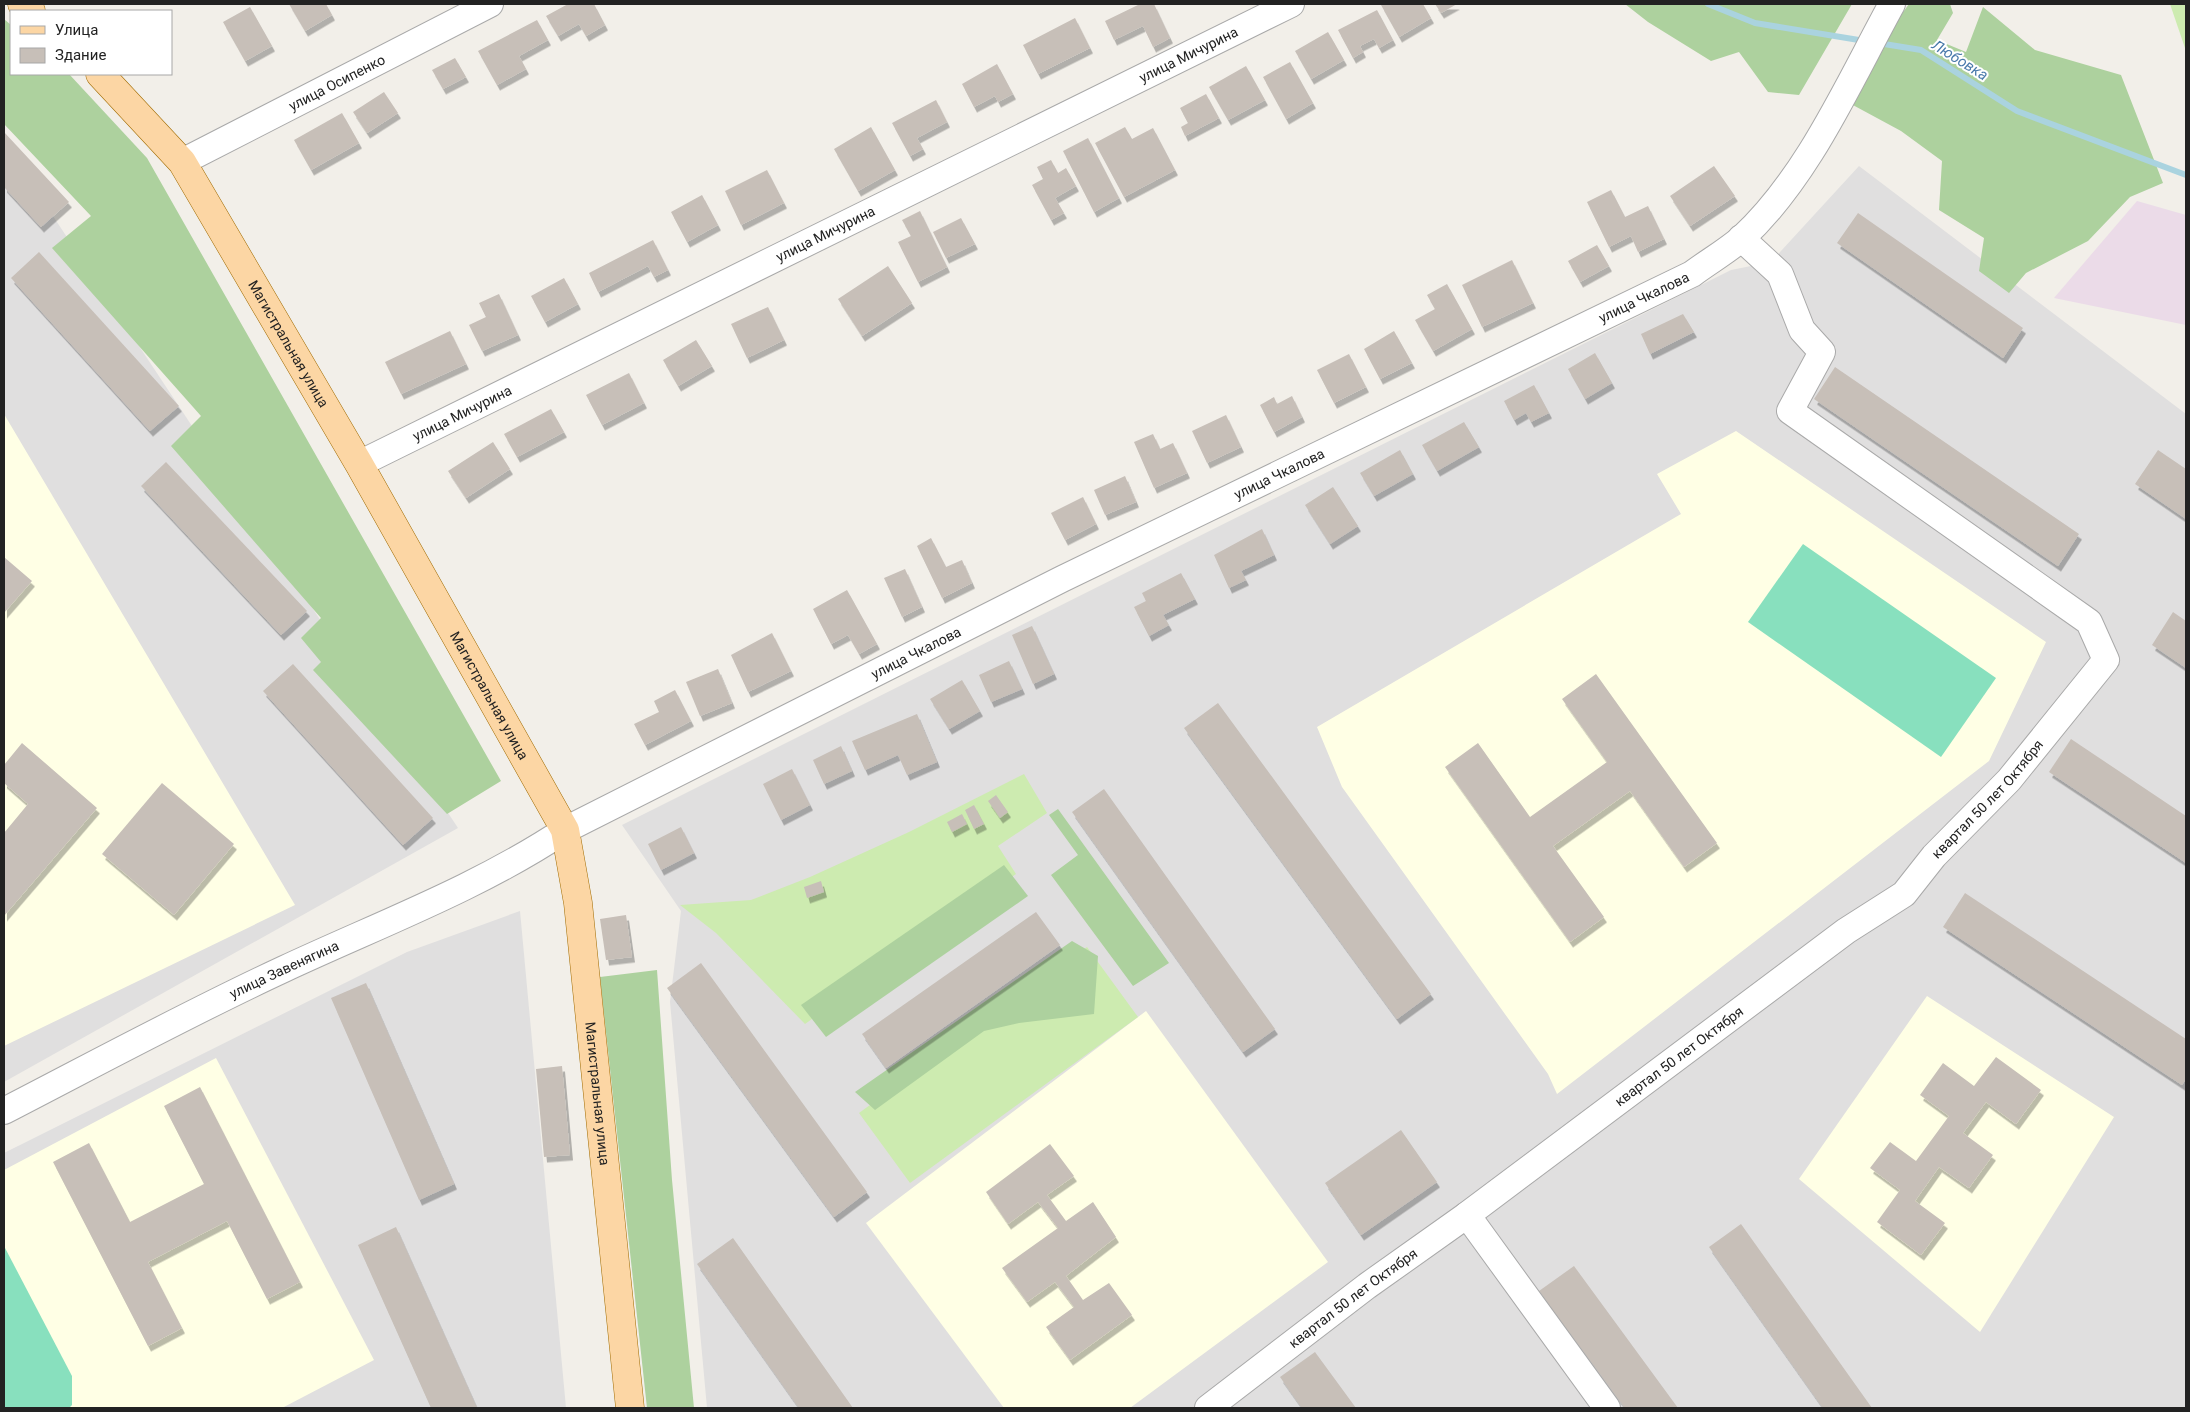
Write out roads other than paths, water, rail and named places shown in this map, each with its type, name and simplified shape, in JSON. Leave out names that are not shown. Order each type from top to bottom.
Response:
[{"type":"main road","name":"Магистральная улица","points":[[101,75],[182,162],[358,464],[565,830],[578,903],[630,1408]]},
{"type":"street","name":"улица Осипенко","points":[[182,162],[490,4]]},
{"type":"street","name":"улица Мичурина","points":[[358,464],[1291,4]]},
{"type":"street","name":"улица Чкалова","points":[[565,830],[1062,579],[1692,274],[1741,238],[1783,193],[1823,129],[1892,4]]},
{"type":"street","name":"квартал 50 лет Октября","points":[[1208,1408],[1366,1286],[1467,1215],[1846,930],[1904,894],[1934,856],[2009,780],[2106,660],[2089,622],[1790,411],[1822,352],[1802,330],[1780,274],[1741,238]]},
{"type":"street","name":"улица Завенягина","points":[[4,1111],[282,969],[415,910],[537,849],[565,830]]},
{"type":"street","points":[[1467,1215],[1607,1408]]},
{"type":"waterway","name":"Любовка","points":[[1708,4],[1755,23],[1865,41]]},
{"type":"waterway","name":"Любовка","points":[[1878,43],[1921,50],[2017,111],[2186,175]]}]
